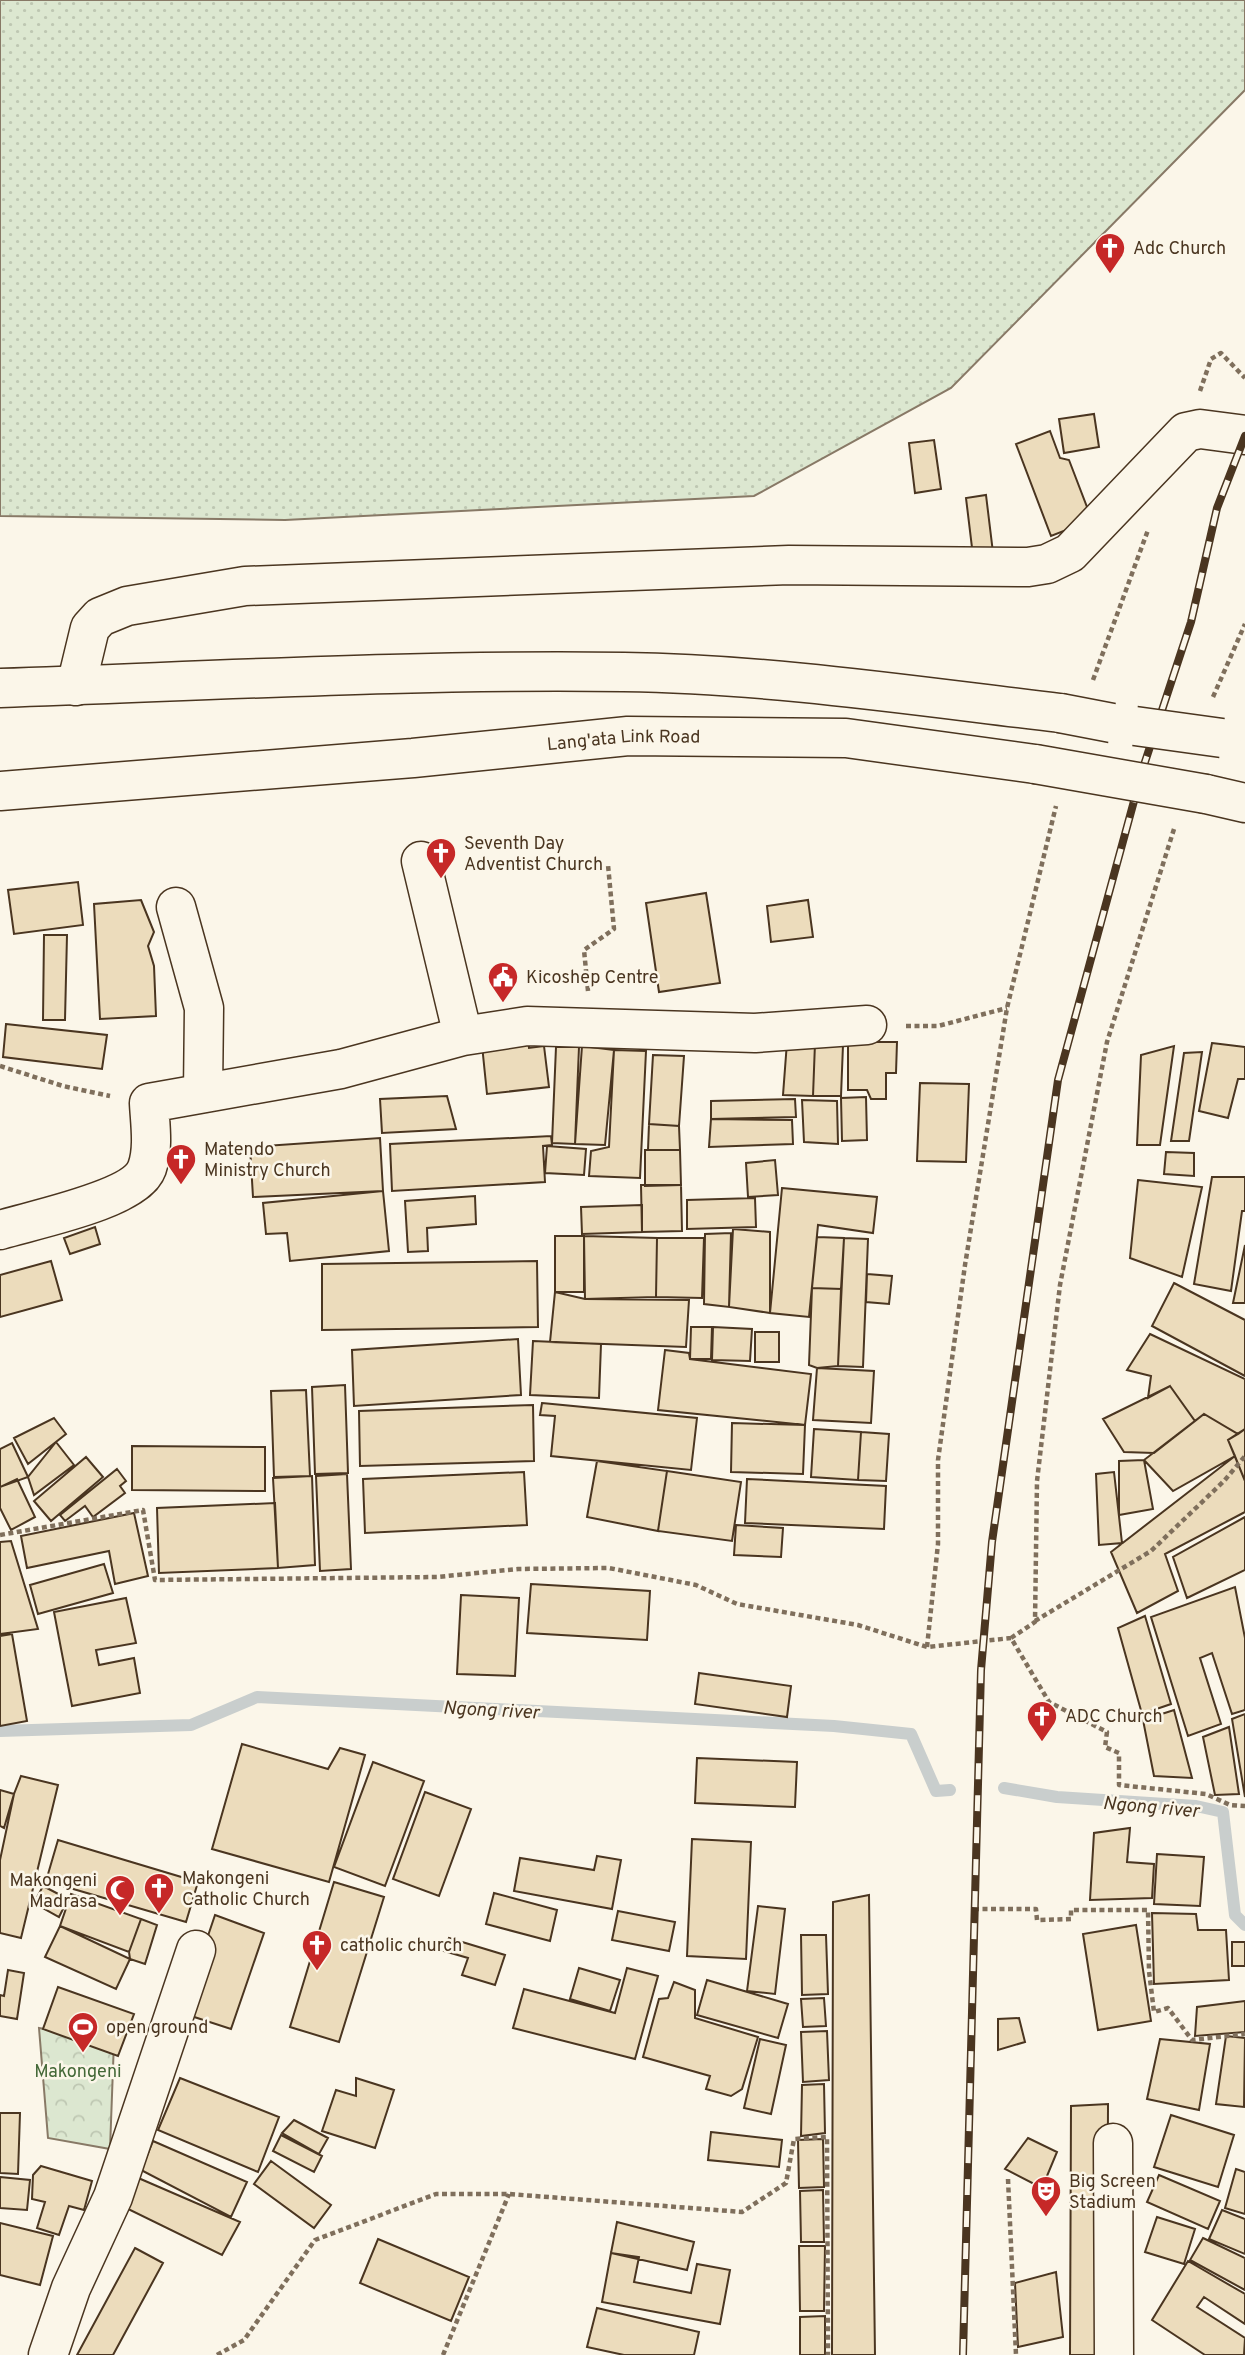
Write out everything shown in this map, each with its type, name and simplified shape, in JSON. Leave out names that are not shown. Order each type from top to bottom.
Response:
[{"type":"main road","points":[[76,685],[90,628],[100,617],[127,606],[246,586],[789,565],[1028,567],[1047,564],[1070,553],[1186,432],[1200,429],[1245,435]]},
{"type":"main road","points":[[0,688],[392,674],[626,672],[824,685],[1060,713],[1234,740]]},
{"type":"main road","name":"Lang'ata Link Road","points":[[0,791],[400,760],[628,736],[846,738],[1034,764],[1245,803]]},
{"type":"main road","points":[[421,861],[463,1036]]},
{"type":"main road","points":[[176,908],[204,1008],[203,1093]]},
{"type":"main road","points":[[0,1230],[106,1198],[130,1187],[147,1170],[150,1140],[149,1103],[341,1069],[463,1036],[527,1026],[594,1030],[777,1033],[867,1025]]},
{"type":"main road","points":[[48,2355],[71,2288],[113,2197],[196,1950]]},
{"type":"main road","points":[[1113,2143],[1114,2355]]},
{"type":"path","points":[[1186,432],[1210,359],[1221,354],[1245,378]]},
{"type":"path","points":[[1091,686],[1151,524]]},
{"type":"path","points":[[1211,702],[1245,624]]},
{"type":"path","points":[[926,1647],[938,1544],[938,1460],[948,1371],[1007,1008],[1058,798]]},
{"type":"path","points":[[1035,1622],[1037,1481],[1060,1285],[1107,1042],[1176,821]]},
{"type":"path","points":[[594,1030],[582,956],[587,946],[611,934],[614,929],[608,865]]},
{"type":"path","points":[[867,1025],[938,1026],[1007,1008]]},
{"type":"path","points":[[0,1066],[63,1086],[149,1103]]},
{"type":"path","points":[[0,1535],[143,1510],[155,1580],[437,1577],[518,1569],[609,1568],[696,1585],[737,1604],[858,1625],[926,1647],[1011,1638],[1151,1551],[1224,1481],[1245,1456]]},
{"type":"path","points":[[1011,1638],[1049,1702],[1107,1732],[1104,1748],[1119,1753],[1119,1786],[1206,1794],[1230,1805],[1245,1806]]},
{"type":"path","points":[[974,1909],[1036,1909],[1037,1920],[1071,1919],[1071,1910],[1148,1910],[1149,1971],[1154,2012],[1168,2008],[1192,2040],[1245,2034]]},
{"type":"path","points":[[216,2355],[244,2340],[315,2240],[436,2194],[509,2194],[742,2213],[786,2183],[794,2139],[827,2137],[828,2355]]},
{"type":"path","points":[[1008,2179],[1016,2355]]},
{"type":"path","points":[[443,2355],[509,2194]]},
{"type":"green space","points":[[0,0],[1245,0],[1245,90],[951,388],[754,496],[285,520],[0,516]]},
{"type":"green space","name":"Makongeni","points":[[39,2028],[114,2041],[110,2149],[48,2138]]},
{"type":"building","points":[[1094,414],[1099,447],[1064,453],[1059,419]]},
{"type":"building","points":[[1050,431],[1060,458],[1069,460],[1092,520],[1051,536],[1016,444]]},
{"type":"building","points":[[934,440],[941,489],[915,493],[909,443]]},
{"type":"building","points":[[986,495],[994,561],[974,564],[966,498]]},
{"type":"building","points":[[78,882],[83,925],[14,934],[8,890]]},
{"type":"building","points":[[706,893],[720,983],[659,992],[646,903]]},
{"type":"building","points":[[141,900],[154,932],[148,946],[154,966],[156,1016],[100,1019],[94,904]]},
{"type":"building","points":[[808,900],[813,937],[771,942],[767,906]]},
{"type":"building","points":[[44,935],[67,935],[65,1020],[43,1020]]},
{"type":"building","points":[[6,1024],[107,1035],[102,1069],[3,1057]]},
{"type":"building","points":[[528,1040],[529,1048],[544,1046],[549,1087],[487,1094],[482,1045]]},
{"type":"building","points":[[787,1042],[815,1043],[813,1096],[783,1095]]},
{"type":"building","points":[[848,1042],[897,1042],[896,1073],[886,1073],[886,1099],[871,1099],[867,1090],[848,1090]]},
{"type":"building","points":[[815,1043],[843,1045],[841,1096],[813,1096]]},
{"type":"building","points":[[1212,1043],[1245,1047],[1245,1079],[1238,1079],[1228,1118],[1199,1111]]},
{"type":"building","points":[[582,1046],[614,1050],[605,1145],[575,1144]]},
{"type":"building","points":[[1174,1046],[1160,1145],[1137,1145],[1141,1055]]},
{"type":"building","points":[[556,1047],[579,1047],[575,1144],[552,1143]]},
{"type":"building","points":[[614,1050],[646,1051],[640,1178],[589,1176],[591,1151],[609,1147]]},
{"type":"building","points":[[1202,1052],[1189,1141],[1171,1141],[1184,1053]]},
{"type":"building","points":[[653,1055],[684,1056],[679,1126],[649,1124]]},
{"type":"building","points":[[920,1083],[969,1084],[966,1162],[917,1161]]},
{"type":"building","points":[[447,1096],[456,1129],[382,1133],[380,1099]]},
{"type":"building","points":[[866,1097],[867,1140],[842,1141],[841,1098]]},
{"type":"building","points":[[795,1099],[796,1117],[711,1119],[711,1101]]},
{"type":"building","points":[[802,1100],[837,1101],[838,1144],[804,1142]]},
{"type":"building","points":[[711,1119],[792,1120],[793,1144],[709,1147]]},
{"type":"building","points":[[649,1124],[679,1126],[680,1150],[648,1150]]},
{"type":"building","points":[[551,1136],[552,1145],[543,1146],[545,1182],[392,1191],[390,1144]]},
{"type":"building","points":[[380,1138],[383,1191],[253,1197],[250,1147]]},
{"type":"building","points":[[547,1146],[586,1149],[584,1175],[545,1173]]},
{"type":"building","points":[[645,1150],[680,1150],[681,1185],[645,1186]]},
{"type":"building","points":[[1166,1152],[1194,1153],[1194,1176],[1164,1174]]},
{"type":"building","points":[[775,1160],[778,1195],[748,1197],[746,1163]]},
{"type":"building","points":[[1212,1177],[1245,1177],[1245,1211],[1242,1211],[1231,1291],[1194,1284]]},
{"type":"building","points":[[1138,1180],[1202,1187],[1182,1277],[1130,1258]]},
{"type":"building","points":[[641,1185],[681,1185],[682,1231],[642,1232]]},
{"type":"building","points":[[782,1188],[877,1197],[873,1233],[818,1225],[809,1317],[770,1313]]},
{"type":"building","points":[[383,1191],[389,1251],[290,1261],[287,1233],[266,1234],[263,1203]]},
{"type":"building","points":[[475,1196],[476,1224],[427,1228],[428,1251],[408,1252],[405,1201]]},
{"type":"building","points":[[755,1198],[756,1227],[687,1229],[687,1200]]},
{"type":"building","points":[[642,1205],[642,1232],[582,1234],[581,1207]]},
{"type":"building","points":[[95,1227],[100,1244],[70,1254],[64,1238]]},
{"type":"building","points":[[733,1229],[770,1232],[770,1313],[729,1307]]},
{"type":"building","points":[[731,1233],[729,1307],[704,1304],[705,1234]]},
{"type":"building","points":[[555,1236],[584,1236],[584,1292],[555,1292]]},
{"type":"building","points":[[584,1236],[657,1238],[656,1297],[585,1299]]},
{"type":"building","points":[[817,1237],[844,1238],[841,1289],[812,1288]]},
{"type":"building","points":[[657,1238],[704,1238],[702,1298],[656,1297]]},
{"type":"building","points":[[844,1238],[868,1239],[863,1367],[838,1366]]},
{"type":"building","points":[[1245,1245],[1245,1303],[1233,1303]]},
{"type":"building","points":[[51,1261],[62,1300],[0,1317],[0,1275]]},
{"type":"building","points":[[537,1261],[538,1327],[322,1330],[322,1264]]},
{"type":"building","points":[[867,1274],[892,1276],[889,1304],[866,1302]]},
{"type":"building","points":[[1174,1283],[1245,1320],[1245,1376],[1152,1326]]},
{"type":"building","points":[[812,1288],[841,1289],[838,1366],[817,1368],[809,1365]]},
{"type":"building","points":[[555,1292],[585,1299],[689,1300],[686,1347],[550,1342]]},
{"type":"building","points":[[691,1327],[712,1327],[711,1359],[690,1359]]},
{"type":"building","points":[[713,1327],[752,1329],[750,1361],[712,1360]]},
{"type":"building","points":[[755,1332],[779,1332],[779,1362],[755,1362]]},
{"type":"building","points":[[1150,1334],[1245,1379],[1245,1429],[1238,1434],[1204,1414],[1195,1421],[1170,1386],[1148,1398],[1151,1376],[1127,1370]]},
{"type":"building","points":[[518,1339],[521,1395],[354,1406],[352,1350]]},
{"type":"building","points":[[533,1341],[601,1344],[599,1398],[530,1395]]},
{"type":"building","points":[[665,1350],[689,1353],[690,1359],[811,1374],[805,1425],[658,1410]]},
{"type":"building","points":[[817,1368],[874,1371],[871,1423],[813,1420]]},
{"type":"building","points":[[345,1385],[348,1473],[315,1474],[312,1387]]},
{"type":"building","points":[[1170,1386],[1195,1421],[1154,1453],[1124,1452],[1103,1419]]},
{"type":"building","points":[[306,1390],[310,1476],[274,1477],[271,1391]]},
{"type":"building","points":[[542,1403],[697,1418],[691,1470],[551,1456],[555,1416],[540,1415]]},
{"type":"building","points":[[533,1405],[534,1461],[360,1466],[359,1411]]},
{"type":"building","points":[[1204,1414],[1238,1434],[1228,1440],[1235,1456],[1173,1491],[1144,1460]]},
{"type":"building","points":[[54,1418],[66,1434],[28,1464],[14,1438]]},
{"type":"building","points":[[732,1423],[805,1425],[803,1474],[731,1472]]},
{"type":"building","points":[[814,1429],[861,1432],[858,1480],[811,1477]]},
{"type":"building","points":[[1245,1429],[1245,1481],[1228,1440]]},
{"type":"building","points":[[861,1432],[889,1434],[886,1481],[858,1480]]},
{"type":"building","points":[[56,1442],[74,1465],[34,1495],[28,1477]]},
{"type":"building","points":[[12,1443],[28,1477],[0,1487],[0,1449]]},
{"type":"building","points":[[132,1446],[265,1447],[265,1491],[132,1490]]},
{"type":"building","points":[[1235,1456],[1245,1481],[1245,1512],[1165,1554],[1178,1591],[1137,1613],[1111,1552]]},
{"type":"building","points":[[86,1457],[103,1477],[51,1521],[34,1501]]},
{"type":"building","points":[[1144,1460],[1153,1509],[1119,1515],[1119,1461]]},
{"type":"building","points":[[597,1461],[667,1471],[658,1531],[587,1517]]},
{"type":"building","points":[[117,1469],[126,1481],[120,1486],[125,1493],[93,1517],[85,1506],[65,1521],[60,1515]]},
{"type":"building","points":[[667,1471],[741,1482],[732,1541],[658,1531]]},
{"type":"building","points":[[524,1472],[527,1525],[365,1533],[363,1479]]},
{"type":"building","points":[[1114,1472],[1122,1543],[1099,1545],[1096,1474]]},
{"type":"building","points":[[347,1474],[351,1569],[320,1571],[316,1476]]},
{"type":"building","points":[[312,1476],[315,1565],[278,1568],[273,1478]]},
{"type":"building","points":[[17,1479],[35,1517],[11,1530],[0,1508],[0,1487]]},
{"type":"building","points":[[747,1479],[886,1486],[884,1529],[745,1523]]},
{"type":"building","points":[[275,1503],[278,1568],[159,1573],[157,1508]]},
{"type":"building","points":[[134,1513],[148,1576],[115,1584],[109,1551],[27,1568],[21,1536]]},
{"type":"building","points":[[1245,1517],[1245,1570],[1187,1598],[1173,1557]]},
{"type":"building","points":[[736,1525],[783,1528],[781,1557],[734,1555]]},
{"type":"building","points":[[11,1541],[38,1629],[0,1634],[0,1542]]},
{"type":"building","points":[[104,1564],[113,1593],[38,1614],[30,1585]]},
{"type":"building","points":[[531,1584],[650,1591],[647,1640],[527,1633]]},
{"type":"building","points":[[1235,1587],[1245,1638],[1245,1710],[1232,1714],[1212,1653],[1200,1658],[1221,1724],[1188,1736],[1151,1617]]},
{"type":"building","points":[[461,1595],[519,1598],[515,1676],[457,1674]]},
{"type":"building","points":[[126,1598],[136,1643],[96,1650],[99,1665],[134,1658],[140,1693],[72,1706],[54,1612]]},
{"type":"building","points":[[1145,1616],[1171,1704],[1142,1714],[1118,1628]]},
{"type":"building","points":[[12,1634],[27,1721],[0,1726],[0,1636]]},
{"type":"building","points":[[699,1673],[791,1686],[787,1717],[695,1704]]},
{"type":"building","points":[[1174,1710],[1192,1778],[1154,1776],[1143,1720]]},
{"type":"building","points":[[1245,1714],[1245,1797],[1232,1719]]},
{"type":"building","points":[[1229,1727],[1239,1794],[1215,1795],[1203,1737]]},
{"type":"building","points":[[242,1744],[328,1769],[340,1748],[365,1755],[329,1882],[212,1849]]},
{"type":"building","points":[[697,1758],[797,1762],[795,1807],[695,1803]]},
{"type":"building","points":[[373,1762],[424,1781],[385,1886],[334,1867]]},
{"type":"building","points":[[21,1776],[58,1785],[21,1938],[0,1933],[0,1860],[14,1794]]},
{"type":"building","points":[[0,1790],[14,1794],[4,1828],[0,1826]]},
{"type":"building","points":[[425,1792],[471,1809],[439,1896],[393,1879]]},
{"type":"building","points":[[1130,1828],[1127,1862],[1154,1864],[1152,1898],[1090,1900],[1094,1833]]},
{"type":"building","points":[[692,1839],[751,1842],[746,1959],[687,1956]]},
{"type":"building","points":[[58,1840],[198,1882],[186,1922],[46,1881]]},
{"type":"building","points":[[1157,1854],[1204,1857],[1200,1906],[1154,1904]]},
{"type":"building","points":[[597,1856],[621,1860],[612,1909],[514,1891],[520,1858],[594,1870]]},
{"type":"building","points":[[334,1882],[384,1897],[339,2042],[290,2027]]},
{"type":"building","points":[[43,1886],[68,1899],[59,1917],[34,1903]]},
{"type":"building","points":[[494,1893],[557,1910],[550,1941],[486,1924]]},
{"type":"building","points":[[71,1894],[141,1919],[129,1952],[60,1926]]},
{"type":"building","points":[[869,1895],[875,2355],[832,2355],[833,1902]]},
{"type":"building","points":[[758,1906],[785,1909],[775,1994],[747,1991]]},
{"type":"building","points":[[618,1911],[675,1922],[669,1951],[612,1940]]},
{"type":"building","points":[[1152,1913],[1196,1914],[1198,1930],[1226,1930],[1229,1980],[1154,1984]]},
{"type":"building","points":[[215,1915],[264,1933],[231,2029],[182,2013]]},
{"type":"building","points":[[141,1919],[157,1925],[145,1964],[130,1959],[129,1952]]},
{"type":"building","points":[[1136,1925],[1151,2021],[1098,2030],[1083,1934]]},
{"type":"building","points":[[60,1926],[130,1959],[116,1989],[45,1957]]},
{"type":"building","points":[[801,1935],[826,1935],[828,1994],[802,1995]]},
{"type":"building","points":[[449,1938],[505,1955],[495,1985],[462,1975],[468,1958],[444,1951]]},
{"type":"building","points":[[1232,1942],[1245,1942],[1245,1966],[1232,1966]]},
{"type":"building","points":[[579,1968],[620,1980],[610,2011],[570,1999]]},
{"type":"building","points":[[627,1968],[658,1976],[635,2059],[513,2028],[524,1989],[615,2013]]},
{"type":"building","points":[[8,1970],[24,1973],[17,2019],[0,2016],[0,1995],[4,1996]]},
{"type":"building","points":[[707,1980],[788,2004],[778,2038],[697,2015]]},
{"type":"building","points":[[674,1982],[695,1990],[695,2018],[758,2037],[742,2089],[731,2096],[706,2089],[710,2076],[643,2057],[659,1999],[668,1998]]},
{"type":"building","points":[[58,1987],[134,2014],[118,2056],[43,2029]]},
{"type":"building","points":[[824,1998],[826,2026],[803,2027],[801,1999]]},
{"type":"building","points":[[1245,2001],[1245,2032],[1195,2036],[1197,2007]]},
{"type":"building","points":[[1019,2018],[1025,2042],[998,2050],[998,2019]]},
{"type":"building","points":[[827,2031],[829,2080],[803,2082],[801,2032]]},
{"type":"building","points":[[1226,2036],[1245,2038],[1244,2107],[1216,2104]]},
{"type":"building","points":[[760,2039],[786,2045],[771,2114],[744,2108]]},
{"type":"building","points":[[1160,2039],[1210,2044],[1199,2110],[1147,2099]]},
{"type":"building","points":[[180,2078],[279,2117],[258,2172],[158,2130]]},
{"type":"building","points":[[356,2078],[394,2090],[375,2148],[322,2131],[336,2090],[356,2096]]},
{"type":"building","points":[[824,2084],[825,2133],[801,2136],[802,2085]]},
{"type":"building","points":[[1108,2104],[1107,2355],[1070,2355],[1071,2106]]},
{"type":"building","points":[[0,2113],[20,2113],[18,2174],[0,2173]]},
{"type":"building","points":[[1171,2115],[1234,2135],[1218,2187],[1154,2167]]},
{"type":"building","points":[[294,2120],[328,2138],[319,2154],[282,2133]]},
{"type":"building","points":[[711,2132],[782,2140],[779,2167],[708,2160]]},
{"type":"building","points":[[281,2135],[322,2156],[314,2172],[273,2151]]},
{"type":"building","points":[[1028,2138],[1057,2152],[1042,2188],[1005,2169]]},
{"type":"building","points":[[823,2139],[824,2187],[799,2188],[798,2140]]},
{"type":"building","points":[[153,2141],[247,2182],[231,2217],[141,2170]]},
{"type":"building","points":[[271,2161],[331,2205],[314,2228],[254,2184]]},
{"type":"building","points":[[41,2166],[92,2181],[84,2210],[69,2206],[59,2235],[37,2228],[45,2202],[32,2199],[33,2175]]},
{"type":"building","points":[[1236,2169],[1245,2172],[1245,2214],[1225,2208]]},
{"type":"building","points":[[1159,2175],[1220,2201],[1208,2229],[1147,2202]]},
{"type":"building","points":[[0,2177],[30,2180],[27,2210],[0,2208]]},
{"type":"building","points":[[136,2177],[240,2222],[222,2255],[124,2207]]},
{"type":"building","points":[[823,2190],[824,2242],[801,2242],[800,2191]]},
{"type":"building","points":[[1222,2210],[1245,2219],[1245,2254],[1209,2239]]},
{"type":"building","points":[[1157,2217],[1195,2229],[1184,2264],[1145,2252]]},
{"type":"building","points":[[617,2222],[694,2242],[687,2270],[611,2253]]},
{"type":"building","points":[[0,2223],[53,2236],[40,2285],[0,2275]]},
{"type":"building","points":[[1203,2238],[1245,2258],[1245,2290],[1190,2260]]},
{"type":"building","points":[[378,2239],[469,2277],[451,2321],[360,2283]]},
{"type":"building","points":[[799,2246],[825,2246],[824,2311],[800,2311]]},
{"type":"building","points":[[135,2248],[163,2263],[113,2355],[77,2355]]},
{"type":"building","points":[[611,2253],[639,2257],[634,2282],[691,2293],[697,2264],[730,2270],[720,2324],[602,2302]]},
{"type":"building","points":[[1188,2261],[1245,2294],[1245,2324],[1204,2297],[1197,2307],[1245,2338],[1244,2355],[1205,2355],[1152,2320]]},
{"type":"building","points":[[1056,2272],[1063,2337],[1018,2347],[1015,2283]]},
{"type":"building","points":[[597,2308],[699,2332],[694,2355],[624,2355],[587,2347]]},
{"type":"building","points":[[825,2316],[825,2355],[800,2355],[800,2317]]},
{"type":"waterway","name":"Ngong river","points":[[0,1731],[191,1725],[257,1697],[834,1726],[911,1734],[936,1791],[950,1790]]},
{"type":"waterway","name":"Ngong river","points":[[1004,1788],[1057,1797],[1196,1806],[1223,1812],[1235,1915],[1245,1925]]},
{"type":"railway","points":[[963,2355],[981,1670],[992,1542],[1058,1080],[1143,768],[1191,622],[1217,508],[1245,436]]},
{"type":"place","name":"Adc Church","points":[[1110,275]]},
{"type":"place","name":"Seventh Day Adventist Church","points":[[441,880]]},
{"type":"place","name":"Kicoshep Centre","points":[[503,1004]]},
{"type":"place","name":"Matendo Ministry Church","points":[[181,1186]]},
{"type":"place","name":"ADC Church","points":[[1042,1743]]},
{"type":"place","name":"Makongeni Catholic Church","points":[[159,1915]]},
{"type":"place","name":"Makongeni Madrasa","points":[[120,1917]]},
{"type":"place","name":"catholic church","points":[[317,1972]]},
{"type":"place","name":"open ground","points":[[83,2054]]},
{"type":"place","name":"Big Screen Stadium","points":[[1046,2218]]}]
